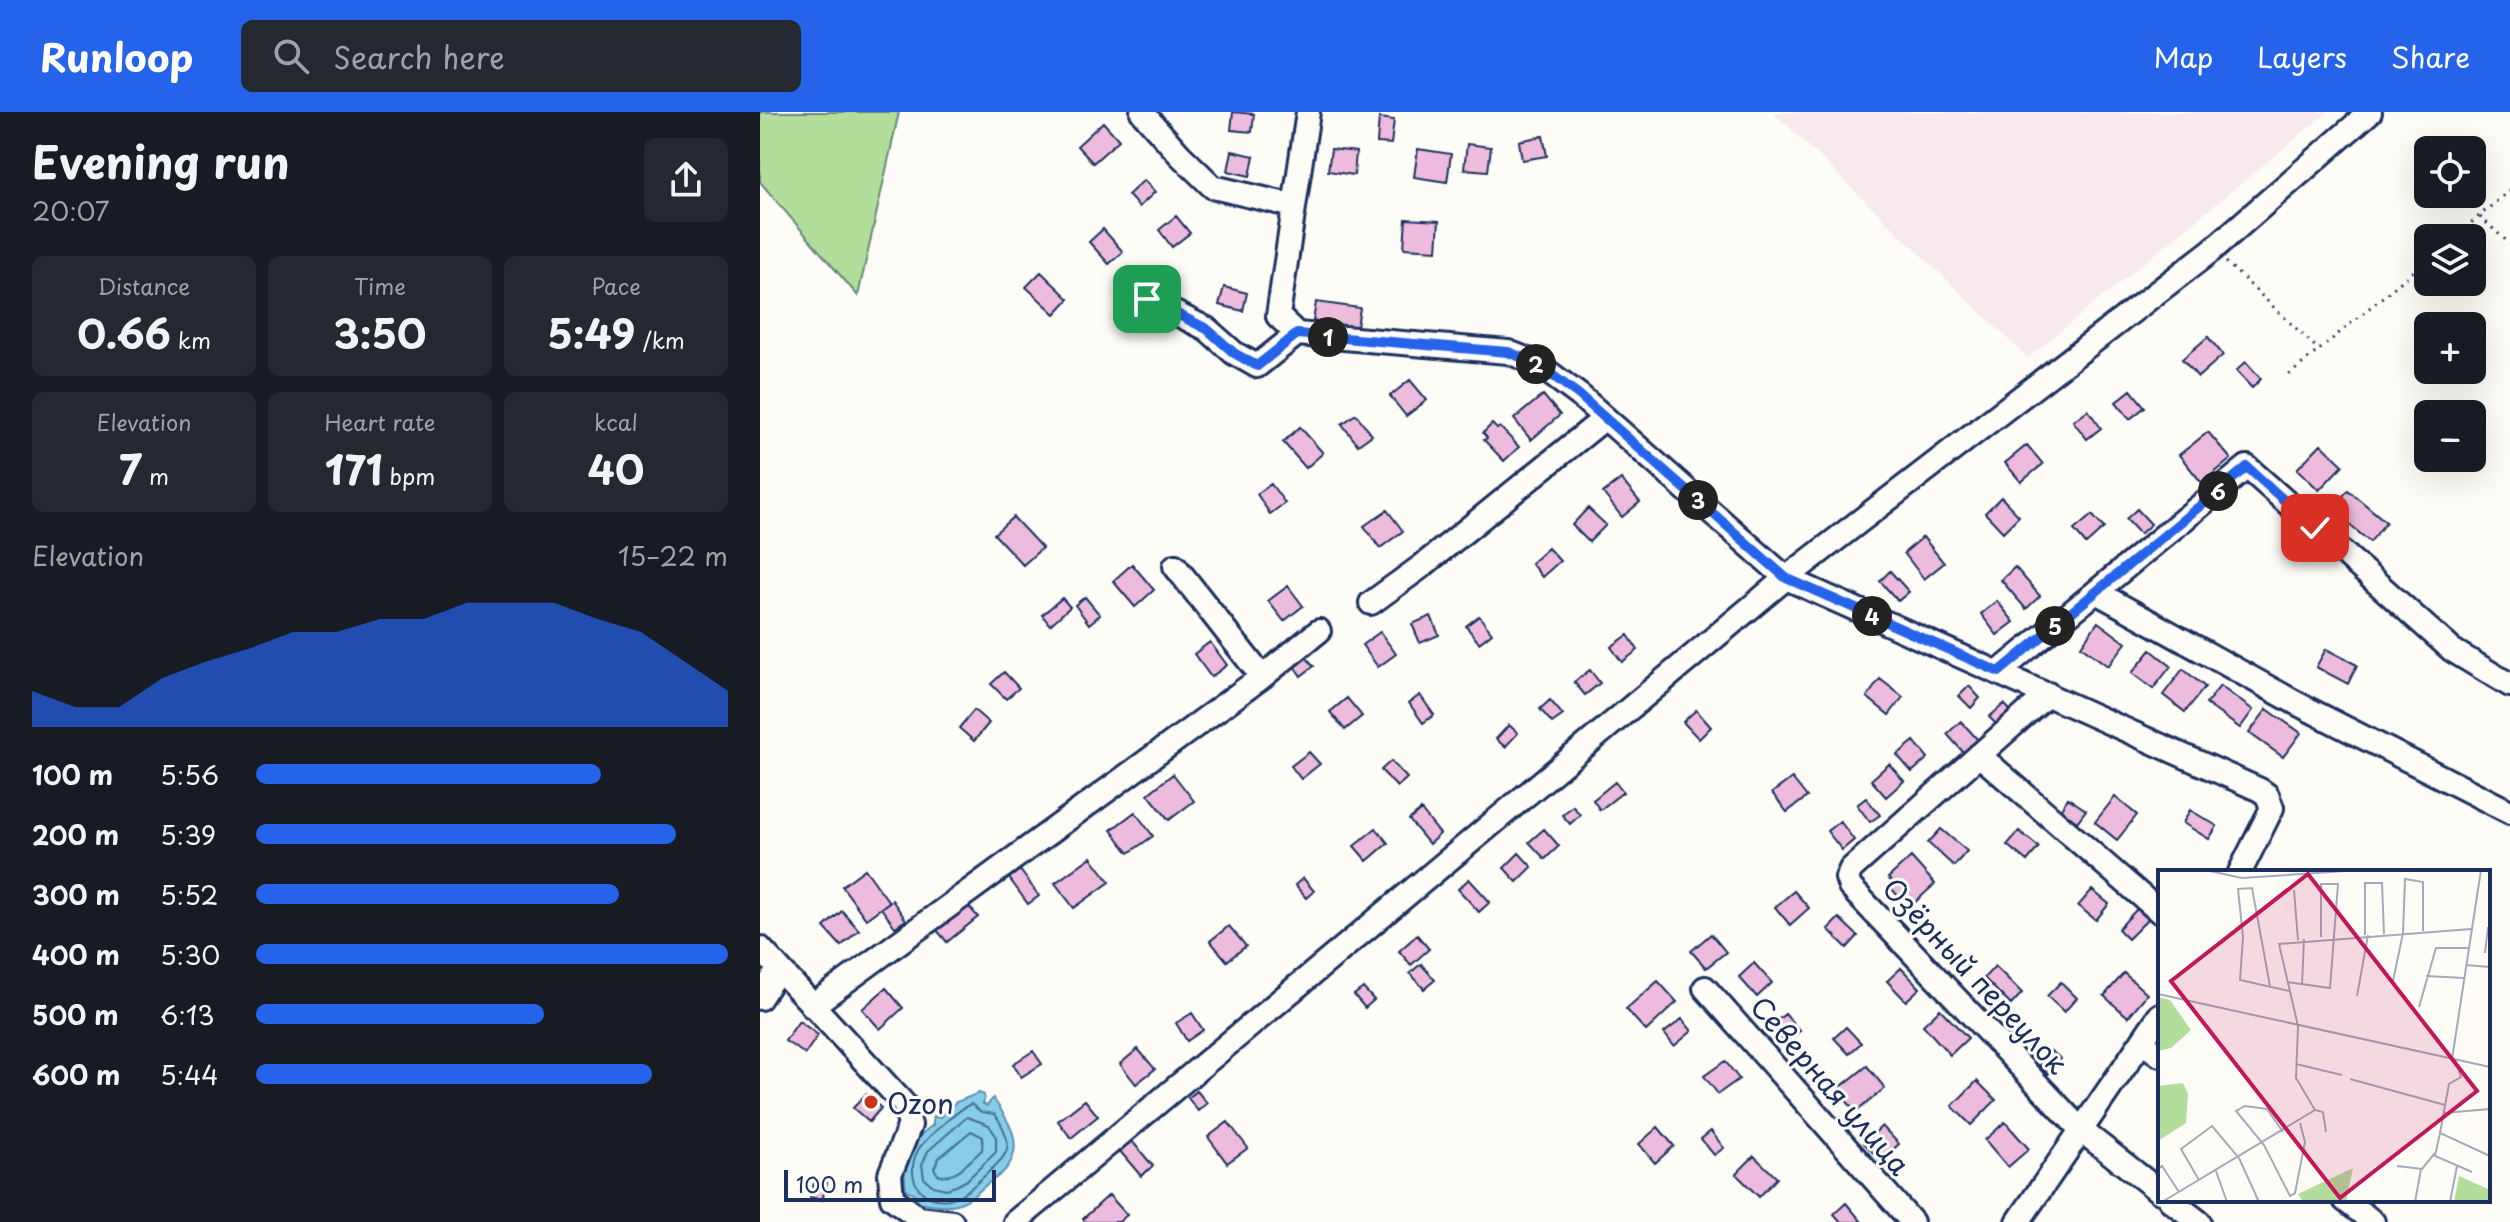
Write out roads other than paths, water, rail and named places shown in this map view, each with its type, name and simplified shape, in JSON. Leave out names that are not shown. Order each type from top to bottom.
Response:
[{"type":"street","points":[[1142,112],[1213,187],[1294,206]]},
{"type":"street","points":[[1308,112],[1278,316],[1297,334],[1508,352],[1536,363],[1605,418],[1786,578],[2260,790],[2271,802],[2269,817],[2241,870]]},
{"type":"street","points":[[1018,1221],[1786,578],[2212,250],[2370,112]]},
{"type":"street","points":[[1147,299],[1207,329],[1234,353],[1257,366],[1297,334]]},
{"type":"street","points":[[1371,603],[1422,566],[1605,418]]},
{"type":"street","points":[[1999,672],[2247,467],[2452,650],[2510,685]]},
{"type":"street","points":[[1175,566],[1262,677]]},
{"type":"street","points":[[2096,592],[2298,704],[2510,812]]},
{"type":"street","points":[[812,1006],[1262,677],[1319,631]]},
{"type":"street","points":[[2048,694],[1979,755],[2158,910]]},
{"type":"street","name":"Озёрный переулок","points":[[1979,755],[1851,869],[1847,878],[1850,887],[2082,1131]]},
{"type":"street","points":[[760,948],[904,1104],[910,1125],[890,1174],[892,1198],[919,1218],[952,1222]]},
{"type":"street","points":[[760,998],[778,970]]},
{"type":"street","name":"Северная улица","points":[[1705,988],[1912,1222]]},
{"type":"street","points":[[2018,1222],[2082,1131],[2151,1048],[2158,1022]]},
{"type":"street","points":[[2082,1131],[2158,1190]]},
{"type":"street","points":[[2173,1202],[2199,1222]]},
{"type":"street","points":[[2348,1202],[2373,1222]]},
{"type":"water","points":[[979,1093],[984,1095],[983,1104],[987,1106],[993,1098],[1005,1116],[1015,1143],[1011,1161],[1001,1174],[962,1202],[939,1205],[919,1202],[914,1193],[906,1190],[904,1168],[907,1152],[916,1139],[933,1125],[933,1116],[939,1118],[956,1102]]},
{"type":"place","name":"Ozon","points":[[871,1102]]}]
